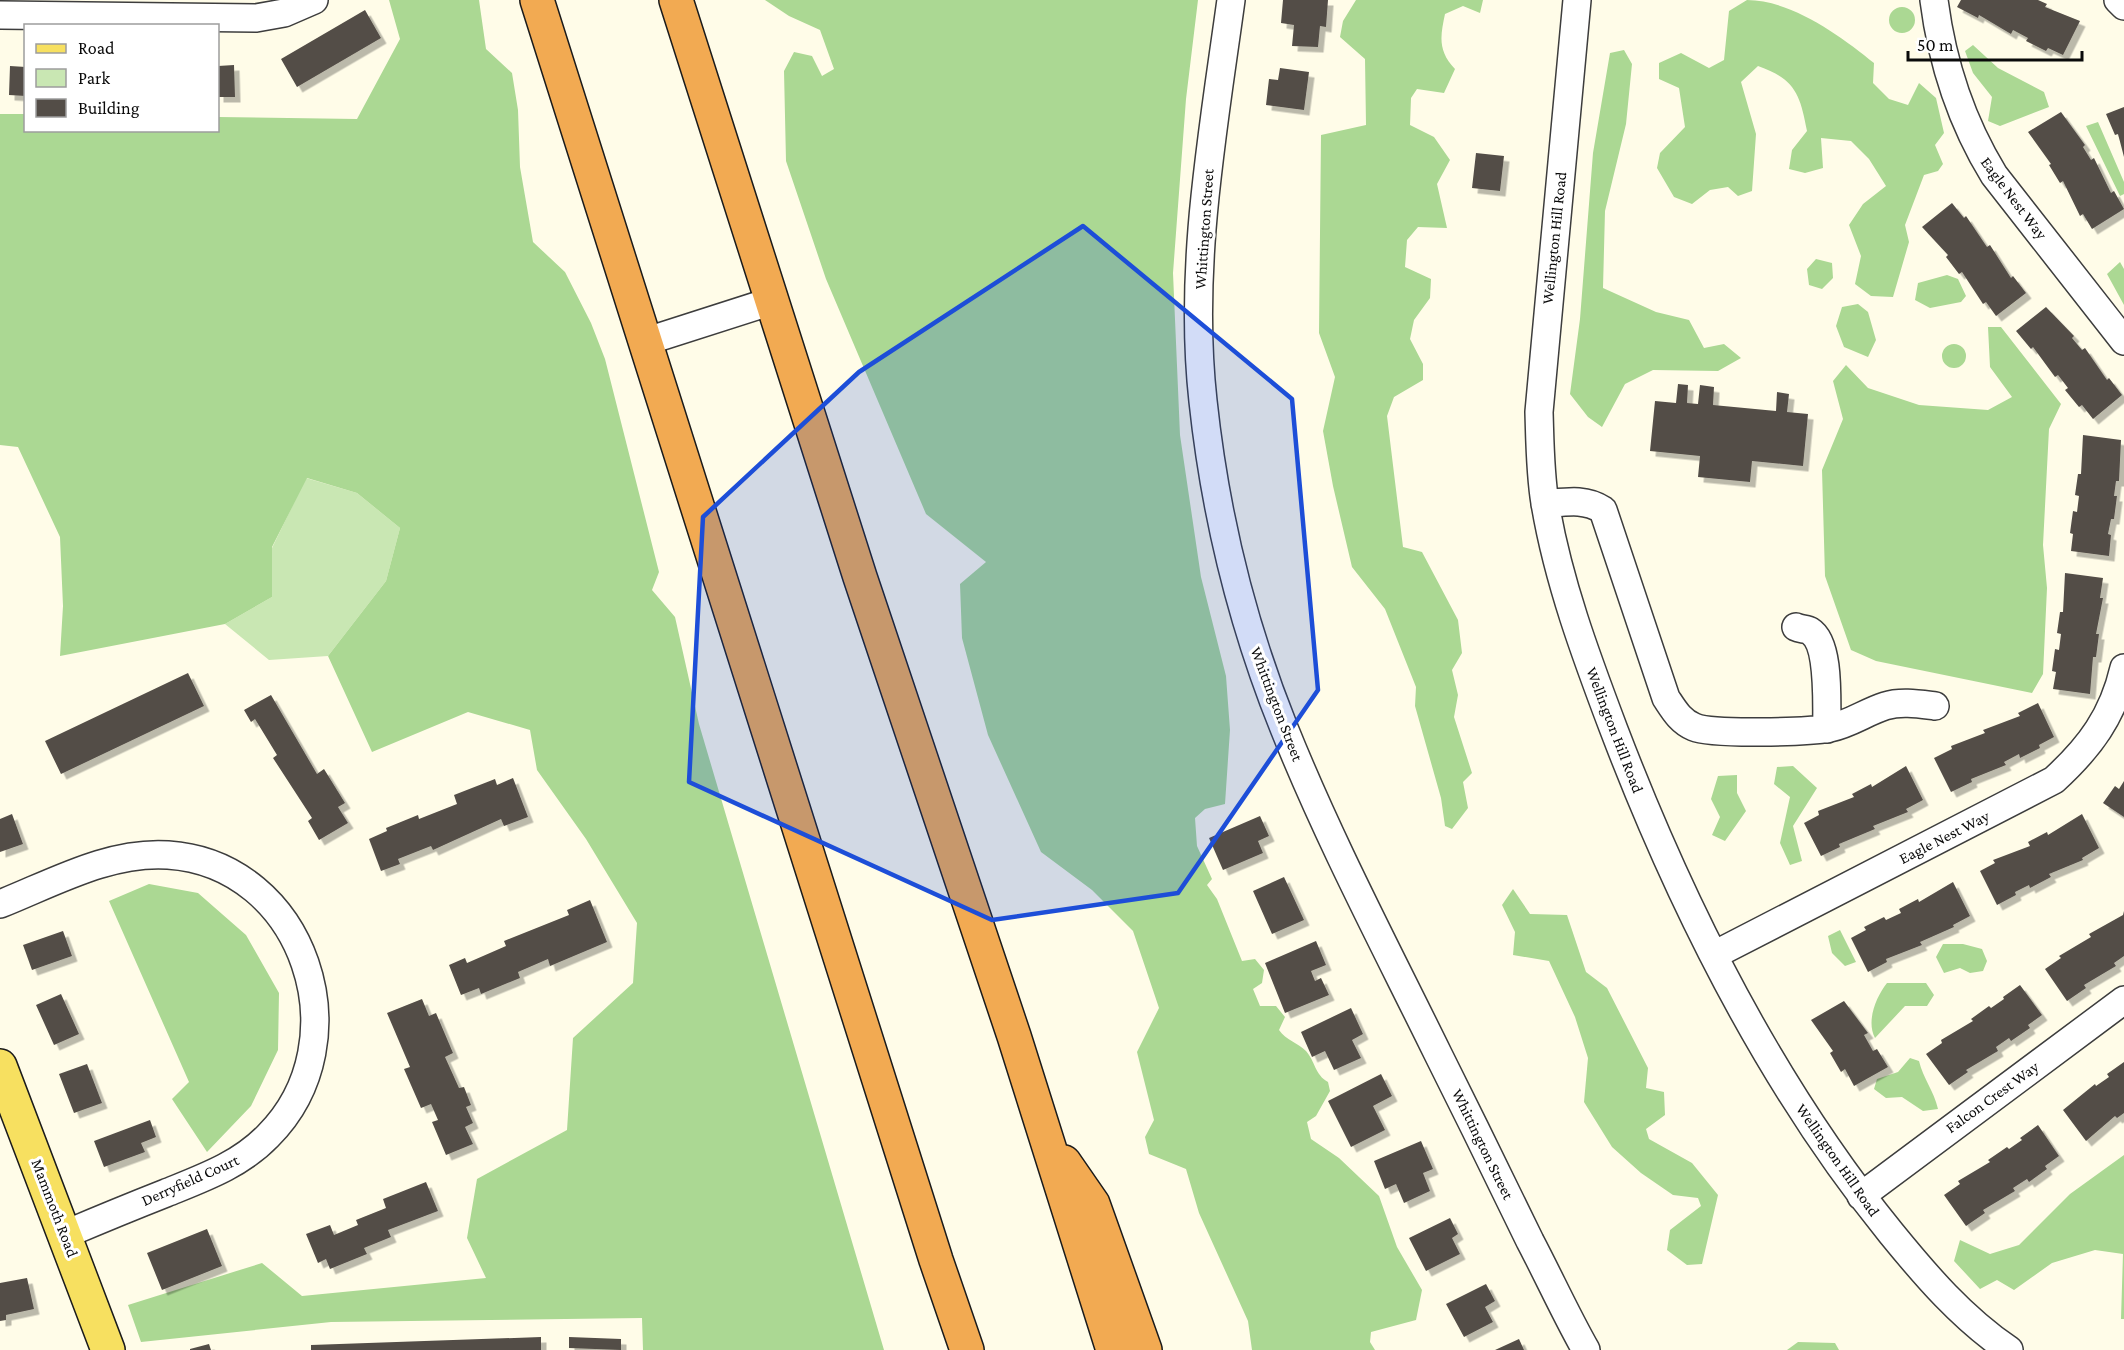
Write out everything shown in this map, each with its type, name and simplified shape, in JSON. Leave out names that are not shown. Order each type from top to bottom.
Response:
[{"type":"highway","points":[[537,0],[936,1260],[967,1350]]},
{"type":"highway","points":[[676,0],[1113,1350]]},
{"type":"highway","points":[[1044,1132],[1093,1204],[1145,1350]]},
{"type":"highway","points":[[936,1260],[957,1350]]},
{"type":"main road","name":"Mammoth Road","points":[[1,1070],[66,1234],[108,1350]]},
{"type":"street","points":[[0,15],[256,18],[284,14],[314,0]]},
{"type":"street","name":"Whittington Street","points":[[1231,0],[1200,243],[1198,340],[1202,400],[1233,574],[1253,642],[1283,727],[1333,841],[1586,1350]]},
{"type":"street","name":"Wellington Hill Road","points":[[1577,0],[1542,357],[1539,423],[1540,465],[1545,504],[1572,616],[1652,824],[1714,955],[1777,1070],[1861,1196],[1964,1316],[2009,1350]]},
{"type":"street","name":"Eagle Nest Way","points":[[1934,0],[1951,81],[1977,148],[1994,175],[2124,341]]},
{"type":"street","points":[[2118,0],[2124,6]]},
{"type":"street","points":[[645,342],[772,301]]},
{"type":"street","points":[[1545,504],[1582,501],[1594,504],[1603,510],[1666,698],[1678,717],[1694,727],[1717,732],[1827,729],[1846,724],[1886,705],[1901,703],[1935,706]]},
{"type":"street","points":[[1796,627],[1810,631],[1821,644],[1825,664],[1827,729]]},
{"type":"street","name":"Eagle Nest Way","points":[[1714,955],[2054,780],[2083,754],[2103,723],[2118,692],[2124,668]]},
{"type":"street","name":"Derryfield Court","points":[[0,904],[115,858],[142,854],[170,855],[196,860],[237,878],[266,900],[283,919],[297,942],[311,981],[316,1018],[313,1044],[306,1070],[286,1114],[270,1134],[255,1149],[220,1170],[66,1234]]},
{"type":"street","name":"Falcon Crest Way","points":[[1861,1196],[2124,1000]]},
{"type":"highlighted area","points":[[1083,226],[1292,399],[1318,690],[1178,893],[992,920],[689,782],[703,517],[859,372]]},
{"type":"green space","points":[[389,0],[479,0],[486,49],[512,73],[518,110],[520,167],[533,242],[565,272],[591,323],[605,359],[659,572],[652,590],[675,617],[699,724],[884,1350],[643,1350],[642,1318],[331,1322],[141,1342],[128,1305],[262,1263],[302,1296],[486,1278],[467,1238],[477,1179],[567,1130],[573,1038],[633,983],[637,923],[586,839],[537,770],[530,730],[468,712],[372,752],[328,656],[386,581],[400,528],[357,493],[307,478],[272,547],[272,597],[225,624],[60,656],[63,606],[60,537],[18,447],[0,445],[0,114],[24,114],[24,132],[219,132],[219,117],[357,119],[400,39]]},
{"type":"green space","points":[[765,0],[1198,0],[1186,99],[1173,273],[1180,435],[1201,577],[1226,676],[1230,730],[1225,804],[1205,809],[1195,818],[1197,846],[1212,879],[1207,885],[1217,899],[1242,961],[1255,959],[1264,970],[1262,983],[1253,989],[1260,1006],[1276,1006],[1285,1017],[1279,1030],[1306,1051],[1320,1076],[1328,1082],[1330,1091],[1316,1116],[1307,1122],[1311,1139],[1339,1158],[1379,1196],[1397,1247],[1422,1290],[1416,1320],[1371,1332],[1370,1342],[1375,1350],[1252,1350],[1248,1321],[1199,1213],[1186,1169],[1149,1154],[1145,1137],[1154,1120],[1137,1052],[1159,1008],[1133,931],[1092,890],[1041,852],[988,735],[962,638],[960,584],[986,562],[926,514],[826,279],[786,161],[784,71],[794,52],[812,56],[822,76],[834,69],[820,30],[789,16]]},
{"type":"green space","points":[[1356,0],[1483,0],[1480,13],[1463,6],[1445,14],[1442,30],[1443,50],[1455,69],[1444,93],[1417,89],[1411,98],[1410,125],[1434,137],[1450,160],[1437,184],[1447,228],[1418,227],[1407,240],[1405,267],[1431,279],[1430,298],[1414,320],[1410,339],[1423,364],[1423,380],[1394,397],[1387,416],[1403,547],[1422,552],[1458,620],[1462,653],[1452,670],[1458,695],[1454,717],[1472,773],[1463,782],[1468,808],[1452,829],[1445,826],[1441,798],[1415,706],[1416,687],[1385,609],[1352,567],[1323,431],[1335,377],[1319,333],[1321,135],[1366,125],[1365,59],[1340,37],[1343,21]]},
{"type":"green space","points":[[1747,0],[1781,6],[1831,31],[1874,63],[1873,83],[1889,99],[1908,105],[1919,83],[1936,98],[1944,133],[1935,145],[1943,164],[1938,171],[1924,175],[1905,225],[1909,242],[1893,297],[1871,296],[1855,284],[1861,256],[1849,225],[1863,204],[1886,186],[1869,159],[1851,141],[1821,138],[1823,168],[1805,173],[1789,169],[1792,150],[1807,131],[1798,98],[1794,90],[1780,76],[1758,66],[1741,82],[1756,134],[1752,191],[1738,196],[1728,187],[1710,190],[1692,204],[1674,197],[1657,168],[1660,153],[1685,127],[1679,88],[1659,79],[1659,63],[1681,53],[1709,68],[1724,60],[1729,11]]},
{"type":"green space","points":[[1902,7],[1911,11],[1915,20],[1911,29],[1902,33],[1893,29],[1889,20],[1893,11]]},
{"type":"green space","points":[[1973,45],[1998,68],[2044,92],[2049,107],[2000,126],[1988,121],[1992,97],[1973,73],[1965,51]]},
{"type":"green space","points":[[1624,50],[1632,64],[1626,124],[1605,211],[1603,288],[1656,312],[1689,320],[1704,348],[1724,344],[1741,358],[1718,371],[1653,370],[1625,384],[1602,427],[1588,417],[1570,394],[1580,319],[1593,153],[1610,53]]},
{"type":"green space","points":[[2098,122],[2124,182],[2124,194],[2120,196],[2086,126]]},
{"type":"green space","points":[[1816,259],[1832,263],[1833,278],[1822,289],[1809,285],[1807,269]]},
{"type":"green space","points":[[2120,262],[2124,269],[2124,305],[2107,274]]},
{"type":"green space","points":[[1947,275],[1958,279],[1966,296],[1961,302],[1930,308],[1915,300],[1918,283]]},
{"type":"green space","points":[[1858,304],[1868,312],[1876,340],[1868,357],[1844,347],[1836,326],[1842,307]]},
{"type":"green space","points":[[1988,327],[2001,327],[2061,404],[2049,429],[2043,545],[2047,588],[2043,674],[2032,693],[1876,661],[1851,650],[1825,576],[1822,470],[1843,419],[1833,381],[1846,365],[1868,388],[1919,405],[1988,410],[2012,397],[1990,367]]},
{"type":"green space","points":[[1954,344],[1963,347],[1966,356],[1963,365],[1954,368],[1945,365],[1942,356],[1945,347]]},
{"type":"green space","points":[[306,478],[357,493],[400,528],[386,581],[328,656],[269,660],[225,624],[272,597],[272,548]]},
{"type":"green space","points":[[1793,766],[1817,788],[1793,826],[1802,861],[1790,865],[1780,843],[1790,797],[1774,784],[1777,767]]},
{"type":"green space","points":[[1737,775],[1737,793],[1746,811],[1725,841],[1712,835],[1720,817],[1711,799],[1718,776]]},
{"type":"green space","points":[[149,884],[198,893],[246,935],[279,993],[278,1050],[251,1106],[207,1152],[172,1099],[189,1082],[109,901]]},
{"type":"green space","points":[[1513,889],[1530,914],[1567,915],[1586,972],[1607,988],[1648,1068],[1646,1088],[1664,1092],[1665,1115],[1646,1129],[1649,1139],[1692,1163],[1718,1195],[1702,1264],[1687,1265],[1667,1250],[1670,1230],[1701,1206],[1698,1198],[1673,1195],[1641,1173],[1612,1147],[1584,1102],[1588,1058],[1575,1017],[1549,961],[1513,955],[1515,932],[1502,905]]},
{"type":"green space","points":[[1840,930],[1856,962],[1845,966],[1832,953],[1828,936]]},
{"type":"green space","points":[[1943,944],[1963,944],[1982,949],[1987,961],[1983,971],[1970,973],[1960,968],[1944,973],[1936,957]]},
{"type":"green space","points":[[1887,983],[1926,983],[1934,995],[1927,1006],[1905,1006],[1875,1038],[1872,1031],[1872,1017],[1879,995]]},
{"type":"green space","points":[[1910,1058],[1919,1061],[1938,1109],[1923,1111],[1902,1097],[1886,1098],[1874,1089],[1877,1079],[1898,1072]]},
{"type":"green space","points":[[2124,1155],[2124,1319],[2121,1319],[2123,1254],[2095,1250],[2052,1263],[2014,1290],[1997,1280],[1980,1289],[1954,1261],[1960,1240],[1990,1254],[2019,1245],[2070,1194]]},
{"type":"green space","points":[[1798,1342],[1835,1343],[1839,1350],[1787,1350]]},
{"type":"building","points":[[1283,0],[1328,0],[1326,27],[1320,26],[1318,47],[1292,46],[1294,25],[1281,23]]},
{"type":"building","points":[[1961,0],[2038,0],[2047,4],[2045,7],[2080,21],[2063,55],[2048,48],[2046,51],[2026,41],[2028,38],[2013,30],[2011,34],[1979,15],[1978,18],[1957,7]]},
{"type":"building","points":[[365,10],[381,38],[297,87],[281,59]]},
{"type":"building","points":[[234,65],[235,97],[219,97],[219,66]]},
{"type":"building","points":[[10,66],[24,67],[24,96],[9,95]]},
{"type":"building","points":[[1280,68],[1309,72],[1304,110],[1266,105],[1269,79],[1278,80]]},
{"type":"building","points":[[2124,107],[2124,157],[2118,134],[2115,135],[2106,114]]},
{"type":"building","points":[[2061,112],[2085,145],[2083,147],[2091,160],[2094,158],[2111,193],[2114,191],[2124,209],[2092,229],[2083,214],[2080,216],[2063,181],[2060,183],[2049,165],[2051,164],[2028,132]]},
{"type":"building","points":[[1476,153],[1504,156],[1500,191],[1472,188]]},
{"type":"building","points":[[1952,203],[1964,218],[1966,216],[1987,247],[1990,245],[2011,278],[2013,276],[2026,293],[1996,316],[1986,302],[1983,304],[1962,272],[1959,274],[1946,257],[1948,255],[1922,227]]},
{"type":"building","points":[[2046,307],[2074,336],[2072,338],[2082,350],[2085,348],[2107,380],[2109,378],[2122,395],[2093,419],[2082,405],[2079,407],[2065,390],[2068,388],[2058,375],[2055,377],[2033,347],[2031,349],[2016,331]]},
{"type":"building","points":[[1678,384],[1688,385],[1687,403],[1698,404],[1700,385],[1714,387],[1713,405],[1776,411],[1777,392],[1789,394],[1787,412],[1808,414],[1803,466],[1752,461],[1750,482],[1698,477],[1700,456],[1650,451],[1655,401],[1676,403]]},
{"type":"building","points":[[2083,435],[2121,440],[2119,481],[2116,481],[2114,496],[2117,496],[2114,519],[2111,519],[2108,534],[2111,535],[2109,556],[2071,551],[2073,534],[2070,533],[2073,511],[2077,512],[2079,496],[2075,495],[2078,474],[2081,474]]},
{"type":"building","points":[[2065,573],[2103,578],[2100,598],[2103,598],[2096,634],[2099,634],[2096,657],[2093,657],[2090,694],[2053,689],[2056,672],[2052,671],[2055,649],[2059,650],[2061,634],[2057,633],[2060,612],[2063,612]]},
{"type":"building","points":[[188,673],[204,706],[61,774],[45,741]]},
{"type":"building","points":[[271,695],[317,774],[324,769],[345,803],[338,807],[348,823],[319,840],[308,821],[312,818],[273,758],[277,755],[255,719],[251,722],[244,710]]},
{"type":"building","points":[[2038,703],[2054,737],[2039,745],[2040,748],[2020,758],[2019,754],[2004,762],[2006,765],[1971,779],[1972,782],[1951,792],[1934,758],[1952,749],[1951,746],[1985,733],[1983,730],[2020,716],[2018,713]]},
{"type":"building","points":[[1906,766],[1923,800],[1906,809],[1908,812],[1873,826],[1875,829],[1839,844],[1840,847],[1821,856],[1804,823],[1819,815],[1818,811],[1854,797],[1852,794],[1871,784],[1872,787]]},
{"type":"building","points":[[513,778],[528,817],[504,826],[501,819],[433,850],[431,846],[398,859],[400,864],[381,871],[369,839],[387,831],[386,828],[418,815],[419,819],[457,804],[454,795],[495,779],[497,785]]},
{"type":"building","points":[[2124,781],[2124,817],[2103,803],[2115,786],[2119,789]]},
{"type":"building","points":[[12,814],[23,844],[0,852],[0,819]]},
{"type":"building","points":[[2082,814],[2099,848],[2082,858],[2083,860],[2049,874],[2051,877],[2030,888],[2029,885],[2015,892],[2016,895],[1997,905],[1980,871],[1995,863],[1993,860],[2030,846],[2028,842],[2047,832],[2048,835]]},
{"type":"building","points":[[1260,816],[1269,836],[1258,841],[1263,853],[1223,870],[1209,838]]},
{"type":"building","points":[[1284,877],[1304,920],[1272,934],[1253,891]]},
{"type":"building","points":[[1953,882],[1970,916],[1953,925],[1954,927],[1920,942],[1922,945],[1886,959],[1887,962],[1868,972],[1851,938],[1866,930],[1864,927],[1884,917],[1886,920],[1901,913],[1899,909],[1918,899],[1919,902]]},
{"type":"building","points":[[590,900],[607,942],[550,966],[548,959],[518,972],[520,978],[481,994],[479,988],[461,995],[449,965],[465,958],[467,963],[506,946],[504,941],[569,915],[567,910]]},
{"type":"building","points":[[2124,911],[2124,956],[2114,963],[2116,966],[2084,985],[2086,988],[2067,1001],[2045,969],[2061,958],[2059,956],[2091,937],[2089,934],[2123,915]]},
{"type":"building","points":[[63,931],[72,956],[32,970],[23,945]]},
{"type":"building","points":[[1316,941],[1326,965],[1311,971],[1315,981],[1321,978],[1329,995],[1285,1013],[1265,963]]},
{"type":"building","points":[[2020,985],[2042,1015],[2028,1025],[2030,1028],[2011,1041],[2009,1038],[1996,1047],[1998,1051],[1966,1070],[1968,1072],[1949,1085],[1926,1054],[1942,1043],[1941,1040],[1973,1021],[1971,1019],[2004,999],[2003,997]]},
{"type":"building","points":[[61,994],[79,1034],[54,1045],[36,1005]]},
{"type":"building","points":[[422,999],[429,1016],[436,1013],[453,1053],[445,1057],[459,1088],[464,1087],[471,1105],[466,1107],[473,1123],[465,1127],[473,1144],[446,1155],[432,1122],[438,1120],[431,1104],[421,1108],[404,1069],[410,1067],[387,1013]]},
{"type":"building","points":[[1844,1001],[1868,1033],[1864,1035],[1873,1051],[1877,1049],[1888,1067],[1854,1086],[1845,1069],[1841,1072],[1830,1053],[1833,1051],[1811,1020]]},
{"type":"building","points":[[1351,1008],[1363,1034],[1352,1040],[1361,1058],[1334,1070],[1325,1051],[1312,1057],[1301,1032]]},
{"type":"building","points":[[2124,1062],[2124,1113],[2117,1118],[2115,1116],[2086,1141],[2063,1110],[2095,1084],[2096,1086],[2109,1077],[2107,1074]]},
{"type":"building","points":[[87,1064],[102,1103],[74,1113],[59,1074]]},
{"type":"building","points":[[1381,1074],[1392,1096],[1373,1106],[1385,1130],[1351,1147],[1328,1101]]},
{"type":"building","points":[[150,1120],[156,1137],[141,1143],[145,1152],[104,1167],[94,1141]]},
{"type":"building","points":[[2038,1125],[2059,1156],[2045,1166],[2047,1169],[2029,1182],[2027,1179],[2013,1188],[2015,1191],[1983,1210],[1985,1213],[1966,1226],[1944,1195],[1960,1184],[1958,1181],[1990,1162],[1988,1160],[2007,1147],[2009,1149],[2022,1140],[2020,1138]]},
{"type":"building","points":[[1421,1141],[1433,1169],[1423,1173],[1430,1191],[1404,1203],[1396,1184],[1385,1189],[1374,1161]]},
{"type":"building","points":[[426,1182],[438,1211],[388,1230],[391,1237],[364,1248],[367,1254],[330,1269],[326,1259],[318,1263],[306,1234],[330,1225],[334,1235],[358,1225],[356,1220],[386,1208],[383,1199]]},
{"type":"building","points":[[1450,1218],[1458,1234],[1452,1238],[1460,1254],[1426,1271],[1409,1238]]},
{"type":"building","points":[[207,1229],[222,1266],[162,1290],[147,1253]]},
{"type":"building","points":[[27,1278],[34,1309],[6,1315],[6,1320],[0,1321],[0,1283]]},
{"type":"building","points":[[1486,1284],[1495,1301],[1485,1307],[1493,1322],[1464,1337],[1446,1304]]},
{"type":"building","points":[[541,1337],[541,1350],[311,1350],[311,1345]]},
{"type":"building","points":[[569,1337],[621,1339],[621,1350],[569,1348]]},
{"type":"building","points":[[1519,1339],[1524,1350],[1495,1350]]},
{"type":"building","points":[[209,1344],[211,1350],[190,1350],[190,1349]]}]
